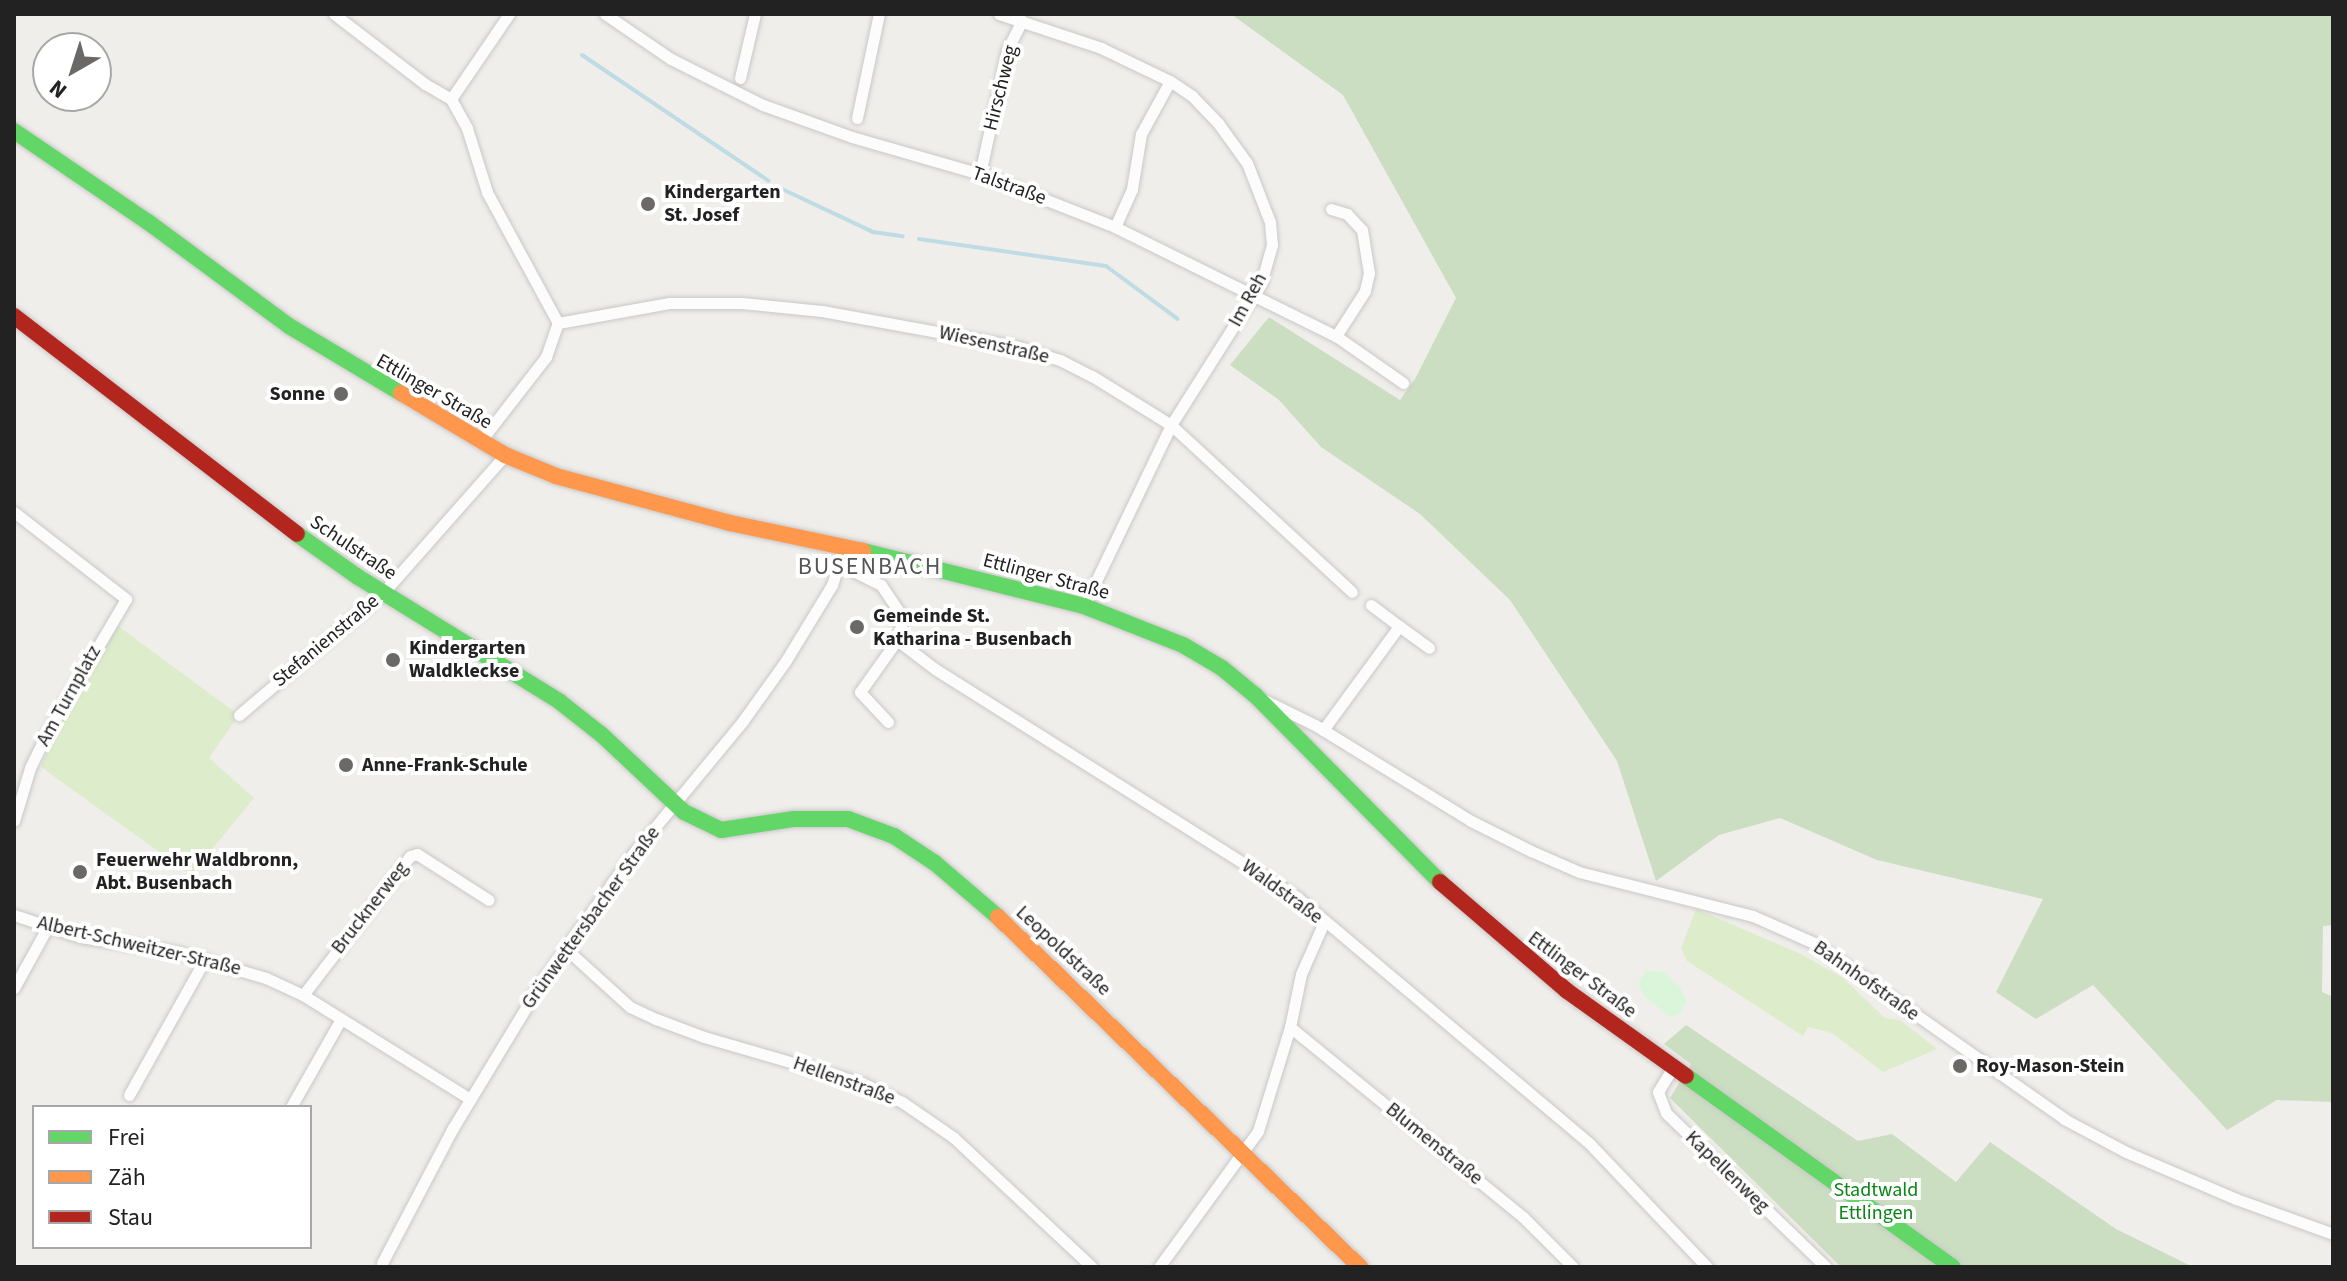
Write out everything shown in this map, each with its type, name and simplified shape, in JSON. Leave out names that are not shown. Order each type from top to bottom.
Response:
[{"type":"main road","name":"Ettlinger Straße","points":[[14,131],[148,222],[289,326],[505,455],[556,476],[730,523],[844,547],[1084,606],[1183,645],[1222,668],[1256,696],[1415,859],[1488,927],[1567,991],[1953,1267]]},
{"type":"main road","name":"Schulstraße","points":[[14,316],[260,509],[383,593],[560,702],[675,804]]},
{"type":"main road","name":"Leopoldstraße","points":[[675,804],[700,821],[721,830],[822,817],[848,819],[894,836],[935,863],[1018,935],[1360,1267]]},
{"type":"street","points":[[334,14],[425,84],[451,99],[467,128],[487,192],[558,323],[546,357],[480,442]]},
{"type":"street","points":[[451,99],[509,14]]},
{"type":"street","name":"Talstraße","points":[[605,14],[671,59],[763,105],[852,137],[980,174],[1115,227],[1336,336],[1403,383]]},
{"type":"street","points":[[740,78],[755,14]]},
{"type":"street","points":[[857,118],[879,14]]},
{"type":"street","name":"Im Reh","points":[[999,14],[1101,48],[1170,81],[1192,96],[1218,123],[1247,163],[1263,196],[1272,245],[1254,295],[1171,425],[1084,606]]},
{"type":"street","name":"Hirschweg","points":[[980,174],[1007,50],[1022,21]]},
{"type":"street","points":[[1115,227],[1132,189],[1141,134],[1170,81]]},
{"type":"street","points":[[1331,209],[1347,214],[1362,230],[1369,273],[1365,291],[1336,336]]},
{"type":"street","name":"Wiesenstraße","points":[[558,323],[669,303],[742,303],[822,311],[1015,346],[1060,360],[1171,425],[1352,592]]},
{"type":"street","name":"Stefanienstraße","points":[[239,715],[383,593],[505,455]]},
{"type":"street","name":"Am Turnplatz","points":[[14,512],[126,599],[46,735],[30,768],[14,821]]},
{"type":"street","name":"Grünwettersbacher Straße","points":[[382,1263],[470,1099],[565,948],[632,855],[742,722],[785,662],[841,565],[844,547]]},
{"type":"street","points":[[841,565],[881,585],[893,600],[901,625],[897,640],[860,692],[888,722]]},
{"type":"street","points":[[1371,605],[1429,648]]},
{"type":"street","points":[[1323,730],[1399,626]]},
{"type":"street","name":"Waldstraße","points":[[897,640],[935,669],[1298,898],[1589,1143],[1707,1267]]},
{"type":"street","name":"Bahnhofstraße","points":[[1256,696],[1273,701],[1323,730],[1471,821],[1579,872],[1727,908],[1814,943],[2064,1119],[2126,1152],[2236,1199],[2333,1234]]},
{"type":"street","name":"Brucknerweg","points":[[303,995],[410,856],[417,854],[489,900]]},
{"type":"street","name":"Albert-Schweitzer-Straße","points":[[14,915],[102,943],[205,959],[266,978],[303,995],[470,1099]]},
{"type":"street","points":[[1159,1267],[1258,1131],[1290,1027],[1301,974],[1324,922]]},
{"type":"street","points":[[14,988],[47,928]]},
{"type":"street","name":"Hellenstraße","points":[[565,948],[630,1007],[656,1019],[862,1083],[902,1102],[953,1137],[1092,1267]]},
{"type":"street","points":[[129,1095],[205,959]]},
{"type":"street","points":[[292,1105],[341,1019]]},
{"type":"street","name":"Blumenstraße","points":[[1290,1027],[1523,1217],[1573,1267]]},
{"type":"street","name":"Kapellenweg","points":[[1673,1067],[1658,1092],[1666,1113],[1826,1267]]},
{"type":"green space","points":[[1231,14],[2333,14],[2333,925],[2323,926],[2322,992],[2333,997],[2333,1102],[2277,1100],[2227,1130],[2093,985],[2036,1019],[1996,992],[2043,899],[1877,860],[1780,818],[1719,835],[1656,881],[1617,761],[1510,600],[1420,514],[1321,447],[1279,400],[1230,365],[1269,317],[1400,400],[1415,379],[1456,298],[1343,95]]},
{"type":"green space","points":[[118,626],[239,715],[209,758],[254,798],[191,875],[41,767],[68,703]]},
{"type":"green space","points":[[1696,909],[1801,954],[1843,978],[1885,1018],[1900,1020],[1937,1049],[1883,1072],[1832,1033],[1808,1027],[1803,1036],[1687,961],[1681,949]]},
{"type":"green space","points":[[1645,971],[1664,972],[1679,986],[1687,1001],[1680,1013],[1671,1017],[1645,997],[1638,984]]},
{"type":"green space","name":"Stadtwald Ettlingen","points":[[1686,1025],[1858,1141],[1892,1134],[1956,1182],[1990,1142],[2116,1229],[2193,1267],[1841,1267],[1670,1098],[1691,1064],[1664,1044]]},
{"type":"waterway","points":[[582,55],[769,181]]},
{"type":"waterway","points":[[782,189],[873,232],[903,236]]},
{"type":"waterway","points":[[919,239],[1106,266],[1178,319]]},
{"type":"traffic: fast","points":[[14,131],[148,222],[289,326],[401,393]]},
{"type":"traffic: fast","points":[[297,534],[358,577],[560,702],[602,735],[684,812],[721,830],[794,819],[848,819],[894,836],[935,863],[998,917]]},
{"type":"traffic: fast","points":[[863,551],[1084,606],[1183,645],[1222,668],[1256,696],[1440,882]]},
{"type":"traffic: fast","points":[[1686,1076],[1953,1267]]},
{"type":"traffic: slow","points":[[401,393],[505,455],[556,476],[730,523],[863,551]]},
{"type":"traffic: slow","points":[[998,917],[1360,1267]]},
{"type":"traffic: jam","points":[[14,316],[297,534]]},
{"type":"traffic: jam","points":[[1440,882],[1567,991],[1686,1076]]},
{"type":"place","name":"Kindergarten St. Josef","points":[[648,204]]},
{"type":"place","name":"Sonne","points":[[341,394]]},
{"type":"place","name":"Gemeinde St. Katharina - Busenbach","points":[[857,627]]},
{"type":"place","name":"Kindergarten Waldkleckse","points":[[393,660]]},
{"type":"place","name":"Anne-Frank-Schule","points":[[346,765]]},
{"type":"place","name":"Feuerwehr Waldbronn, Abt. Busenbach","points":[[80,872]]},
{"type":"place","name":"Roy-Mason-Stein","points":[[1960,1066]]},
{"type":"district","name":"BUSENBACH","points":[[870,567]]}]
